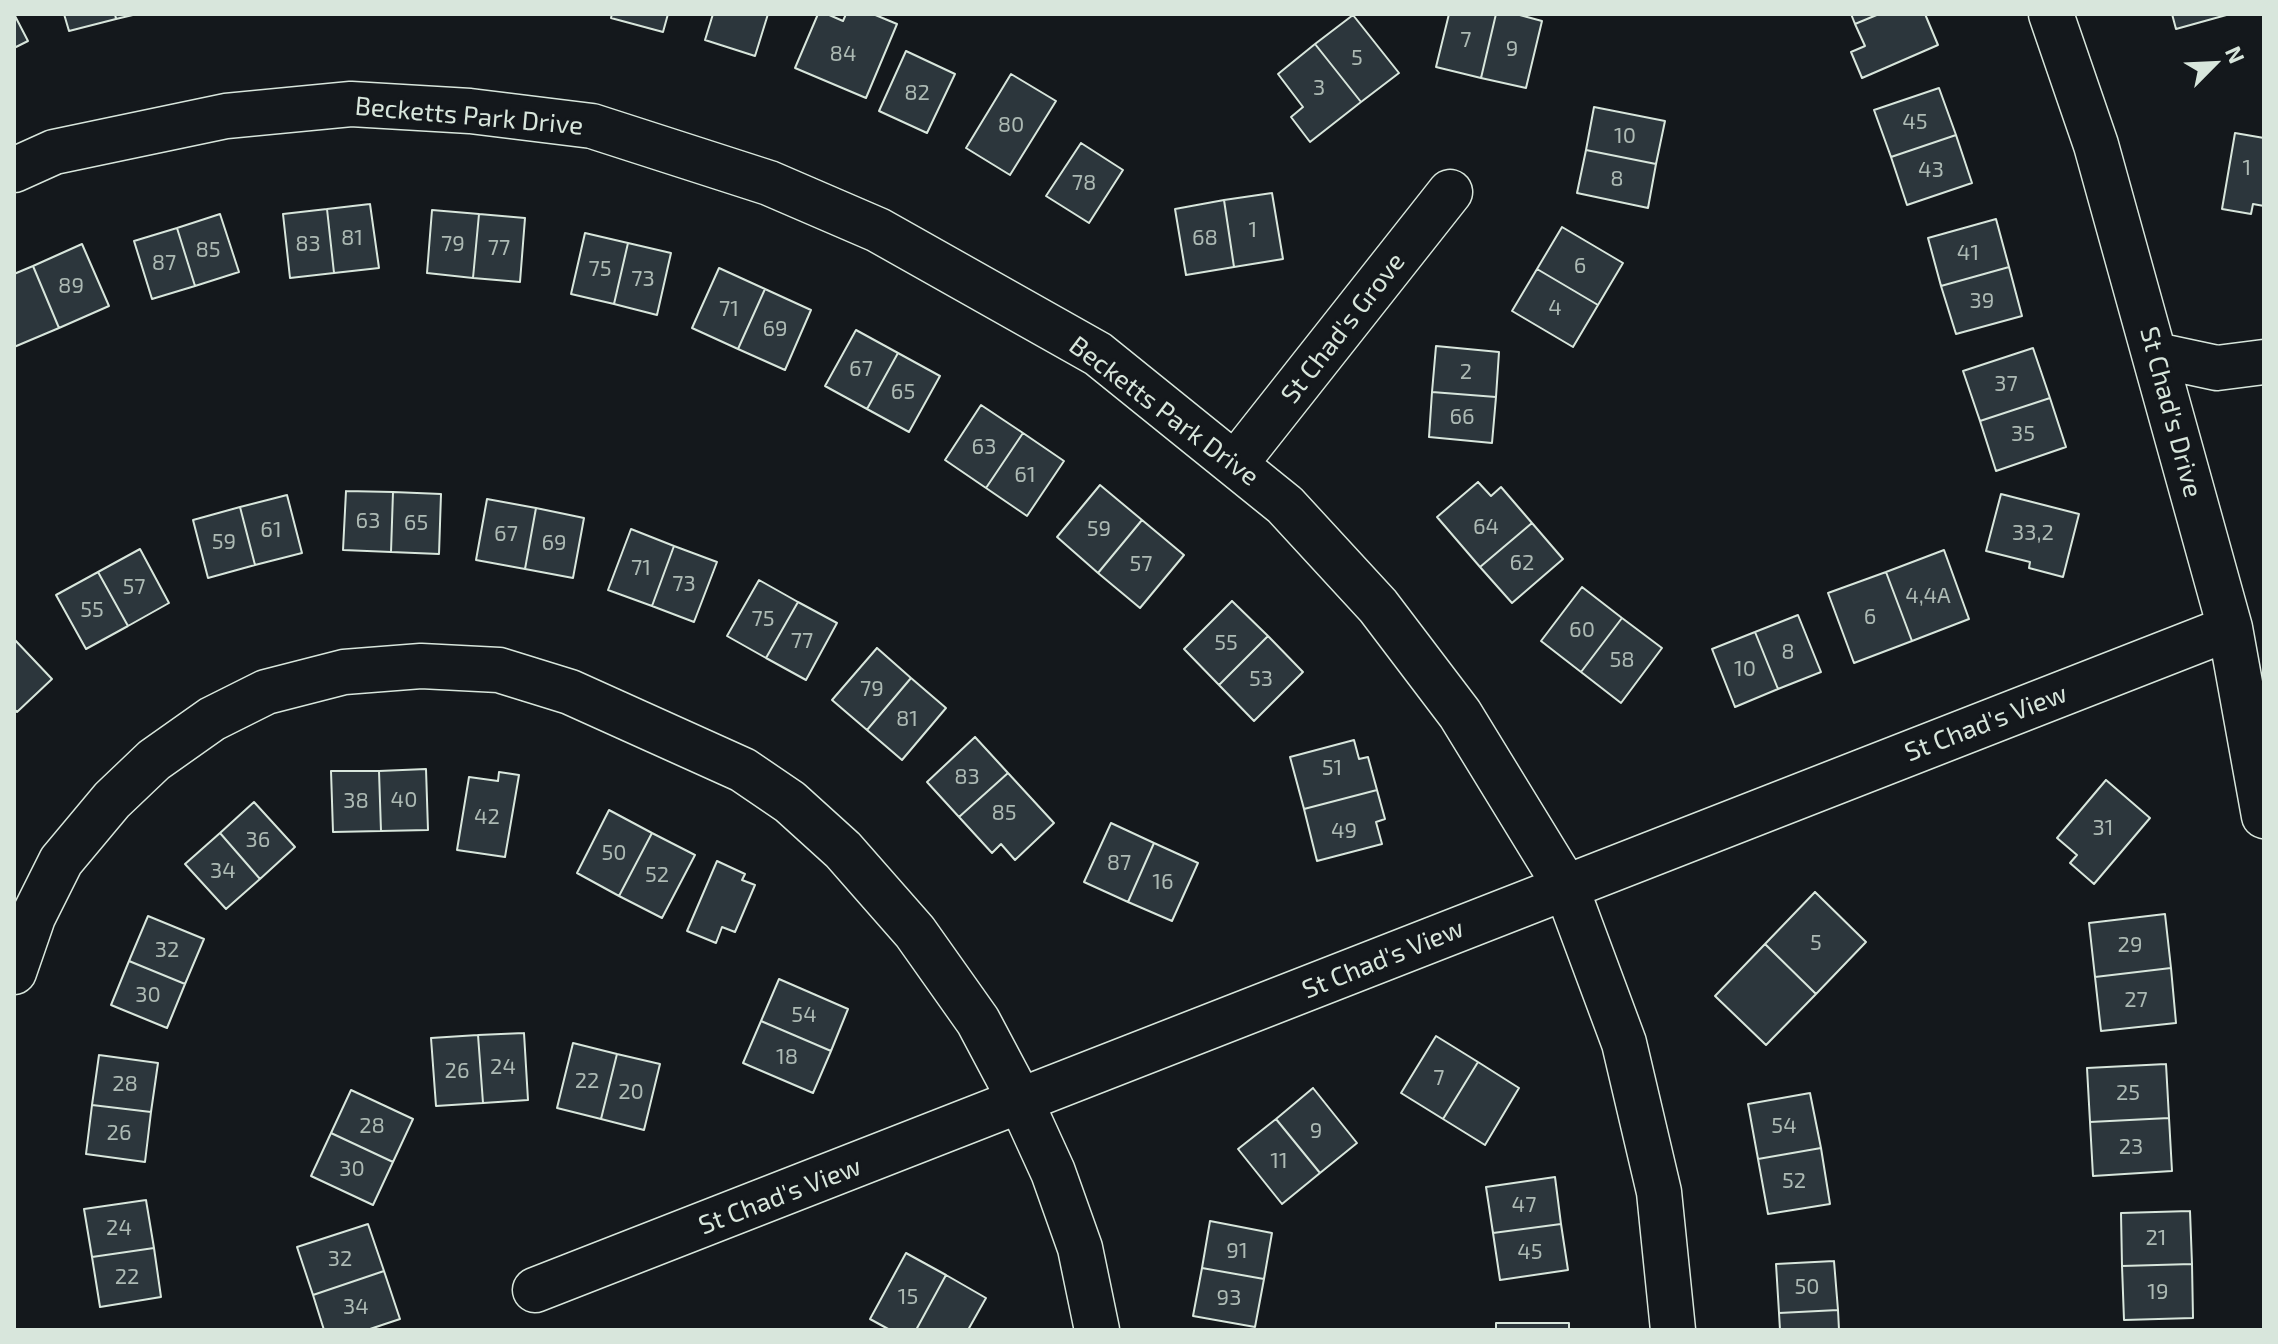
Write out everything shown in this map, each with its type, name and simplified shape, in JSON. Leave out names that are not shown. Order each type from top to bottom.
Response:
[{"type":"street","name":"St Chad's Drive","points":[[2051,14],[2096,145],[2230,628],[2264,816]]},
{"type":"street","name":"Becketts Park Drive","points":[[14,170],[54,152],[226,116],[351,104],[470,111],[592,126],[769,183],[878,230],[1098,354],[1285,505],[1378,606],[1460,714],[1566,887],[1628,1057],[1659,1192],[1673,1330]]},
{"type":"street","name":"St Chad's Grove","points":[[1236,463],[1450,192]]},
{"type":"street","points":[[2156,355],[2217,368],[2264,362]]},
{"type":"street","name":"St Chad's View","points":[[535,1290],[2230,628]]},
{"type":"street","points":[[14,972],[33,917],[61,861],[112,800],[154,760],[212,719],[266,692],[344,672],[421,666],[499,670],[570,692],[743,770],[790,802],[843,850],[915,932],[978,1021],[1021,1102],[1053,1172],[1080,1248],[1097,1330]]},
{"type":"building","points":[[14,14],[28,41],[14,48]]},
{"type":"building","points":[[64,14],[115,14],[116,19],[69,31]]},
{"type":"building","points":[[115,14],[137,14],[116,19]]},
{"type":"building","points":[[612,14],[668,14],[663,32],[611,18]]},
{"type":"building","points":[[713,14],[768,14],[755,56],[705,40]]},
{"type":"building","points":[[818,14],[827,14],[843,21],[846,14],[873,14],[897,24],[866,98],[795,68]]},
{"type":"building","points":[[1449,14],[1496,14],[1481,78],[1436,67]]},
{"type":"building","points":[[1496,14],[1516,14],[1542,21],[1526,88],[1481,78]]},
{"type":"building","points":[[1851,14],[1879,14],[1855,24]]},
{"type":"building","points":[[1879,14],[1925,14],[1938,45],[1862,78],[1851,52],[1865,46],[1855,24]]},
{"type":"building","points":[[2172,14],[2230,14],[2176,29]]},
{"type":"building","points":[[1353,15],[1399,73],[1361,102],[1315,44]]},
{"type":"building","points":[[1315,44],[1361,102],[1310,142],[1291,117],[1303,107],[1278,74]]},
{"type":"building","points":[[906,51],[955,74],[927,133],[879,111]]},
{"type":"building","points":[[1011,74],[1056,101],[1010,175],[966,148]]},
{"type":"building","points":[[1939,88],[1956,135],[1891,157],[1874,110]]},
{"type":"building","points":[[1594,107],[1665,121],[1656,164],[1586,150]]},
{"type":"building","points":[[2235,133],[2264,138],[2264,206],[2253,204],[2251,214],[2222,209]]},
{"type":"building","points":[[1956,135],[1972,183],[1907,205],[1891,157]]},
{"type":"building","points":[[1081,143],[1123,170],[1089,223],[1046,196]]},
{"type":"building","points":[[1586,150],[1656,164],[1648,208],[1577,193]]},
{"type":"building","points":[[1272,193],[1283,259],[1234,267],[1224,200]]},
{"type":"building","points":[[1224,200],[1234,267],[1186,275],[1175,209]]},
{"type":"building","points":[[370,204],[379,268],[334,273],[327,209]]},
{"type":"building","points":[[327,209],[334,273],[290,278],[283,214]]},
{"type":"building","points":[[432,210],[479,214],[473,278],[427,273]]},
{"type":"building","points":[[220,214],[239,272],[195,286],[177,228]]},
{"type":"building","points":[[479,214],[525,218],[520,282],[473,278]]},
{"type":"building","points":[[1996,219],[2009,267],[1941,286],[1928,238]]},
{"type":"building","points":[[1562,227],[1623,263],[1598,305],[1537,269]]},
{"type":"building","points":[[177,228],[195,286],[152,299],[134,241]]},
{"type":"building","points":[[585,233],[628,243],[614,304],[571,294]]},
{"type":"building","points":[[628,243],[671,253],[657,315],[614,304]]},
{"type":"building","points":[[82,244],[109,306],[59,328],[33,266]]},
{"type":"building","points":[[33,266],[59,328],[14,347],[14,274]]},
{"type":"building","points":[[2009,267],[2022,316],[1956,334],[1941,286]]},
{"type":"building","points":[[719,268],[765,289],[738,349],[692,328]]},
{"type":"building","points":[[1537,269],[1598,305],[1573,347],[1512,311]]},
{"type":"building","points":[[765,289],[811,310],[785,370],[738,349]]},
{"type":"building","points":[[856,330],[898,353],[867,409],[825,386]]},
{"type":"building","points":[[1436,346],[1499,352],[1496,397],[1432,392]]},
{"type":"building","points":[[2033,348],[2050,398],[1980,421],[1963,371]]},
{"type":"building","points":[[898,353],[940,376],[909,432],[867,409]]},
{"type":"building","points":[[1432,392],[1496,397],[1492,443],[1429,437]]},
{"type":"building","points":[[2050,398],[2066,447],[1996,471],[1980,421]]},
{"type":"building","points":[[981,405],[1023,433],[986,488],[945,460]]},
{"type":"building","points":[[1023,433],[1064,461],[1027,516],[986,488]]},
{"type":"building","points":[[1478,482],[1491,496],[1501,487],[1532,523],[1480,567],[1437,517]]},
{"type":"building","points":[[1100,485],[1142,520],[1098,573],[1057,537]]},
{"type":"building","points":[[346,491],[393,492],[391,552],[343,550]]},
{"type":"building","points":[[393,492],[441,494],[439,554],[391,552]]},
{"type":"building","points":[[2001,494],[2079,514],[2063,577],[2029,568],[2030,562],[1986,551]]},
{"type":"building","points":[[287,495],[302,553],[255,565],[240,507]]},
{"type":"building","points":[[487,499],[536,508],[525,569],[476,560]]},
{"type":"building","points":[[240,507],[255,565],[208,578],[193,520]]},
{"type":"building","points":[[536,508],[584,518],[573,578],[525,569]]},
{"type":"building","points":[[1142,520],[1184,555],[1140,608],[1098,573]]},
{"type":"building","points":[[1532,523],[1563,559],[1512,603],[1480,567]]},
{"type":"building","points":[[631,529],[674,546],[652,606],[608,590]]},
{"type":"building","points":[[674,546],[717,562],[694,622],[652,606]]},
{"type":"building","points":[[140,549],[169,603],[128,626],[98,572]]},
{"type":"building","points":[[1944,550],[1969,619],[1912,641],[1886,572]]},
{"type":"building","points":[[98,572],[128,626],[86,649],[56,595]]},
{"type":"building","points":[[1886,572],[1912,641],[1854,663],[1828,593]]},
{"type":"building","points":[[759,580],[798,602],[766,658],[727,636]]},
{"type":"building","points":[[1582,587],[1622,618],[1581,672],[1541,641]]},
{"type":"building","points":[[1232,601],[1268,636],[1219,685],[1184,649]]},
{"type":"building","points":[[798,602],[837,623],[806,680],[766,658]]},
{"type":"building","points":[[1798,615],[1821,672],[1778,689],[1755,632]]},
{"type":"building","points":[[1622,618],[1662,648],[1621,703],[1581,672]]},
{"type":"building","points":[[1755,632],[1778,689],[1735,707],[1712,649]]},
{"type":"building","points":[[1268,636],[1303,672],[1254,721],[1219,685]]},
{"type":"building","points":[[14,639],[52,679],[17,712],[14,709]]},
{"type":"building","points":[[877,648],[911,678],[867,730],[832,700]]},
{"type":"building","points":[[911,678],[946,708],[902,760],[867,730]]},
{"type":"building","points":[[975,737],[1008,773],[959,817],[927,782]]},
{"type":"building","points":[[1354,740],[1359,759],[1368,757],[1377,790],[1304,809],[1290,757]]},
{"type":"building","points":[[426,769],[428,830],[381,831],[379,771]]},
{"type":"building","points":[[331,771],[379,771],[381,831],[333,832]]},
{"type":"building","points":[[499,772],[519,775],[505,857],[457,850],[469,777],[498,781]]},
{"type":"building","points":[[1008,773],[1054,823],[1015,860],[1001,844],[992,853],[959,817]]},
{"type":"building","points":[[2106,780],[2150,818],[2094,884],[2070,863],[2077,855],[2057,838]]},
{"type":"building","points":[[1377,790],[1385,819],[1376,822],[1382,844],[1317,861],[1304,809]]},
{"type":"building","points":[[254,802],[295,847],[260,879],[220,833]]},
{"type":"building","points":[[609,810],[652,833],[619,896],[577,873]]},
{"type":"building","points":[[1111,823],[1154,843],[1128,902],[1084,882]]},
{"type":"building","points":[[220,833],[260,879],[226,909],[185,864]]},
{"type":"building","points":[[652,833],[695,855],[662,918],[619,896]]},
{"type":"building","points":[[1154,843],[1198,863],[1172,921],[1128,902]]},
{"type":"building","points":[[717,861],[745,874],[742,880],[755,885],[735,932],[722,927],[716,943],[687,931]]},
{"type":"building","points":[[1815,892],[1866,942],[1816,994],[1765,944]]},
{"type":"building","points":[[2165,914],[2171,968],[2095,977],[2089,923]]},
{"type":"building","points":[[148,916],[204,939],[185,984],[129,961]]},
{"type":"building","points":[[1765,944],[1816,994],[1766,1045],[1715,996]]},
{"type":"building","points":[[129,961],[185,984],[167,1028],[111,1005]]},
{"type":"building","points":[[2171,968],[2176,1023],[2101,1031],[2095,977]]},
{"type":"building","points":[[779,979],[848,1009],[831,1051],[761,1021]]},
{"type":"building","points":[[761,1021],[831,1051],[813,1093],[743,1063]]},
{"type":"building","points":[[524,1033],[528,1100],[483,1103],[478,1035]]},
{"type":"building","points":[[478,1035],[483,1103],[436,1106],[431,1038]]},
{"type":"building","points":[[1436,1036],[1478,1062],[1443,1119],[1401,1093]]},
{"type":"building","points":[[573,1043],[617,1054],[601,1119],[557,1108]]},
{"type":"building","points":[[617,1054],[660,1064],[644,1130],[601,1119]]},
{"type":"building","points":[[99,1055],[158,1063],[151,1112],[92,1105]]},
{"type":"building","points":[[1478,1062],[1519,1088],[1485,1145],[1443,1119]]},
{"type":"building","points":[[2166,1064],[2169,1118],[2090,1122],[2087,1068]]},
{"type":"building","points":[[1313,1088],[1357,1143],[1320,1173],[1276,1119]]},
{"type":"building","points":[[351,1090],[413,1119],[393,1162],[331,1133]]},
{"type":"building","points":[[1810,1093],[1821,1148],[1758,1159],[1748,1104]]},
{"type":"building","points":[[92,1105],[151,1112],[145,1162],[86,1154]]},
{"type":"building","points":[[2169,1118],[2172,1171],[2093,1176],[2090,1122]]},
{"type":"building","points":[[1276,1119],[1320,1173],[1282,1204],[1238,1149]]},
{"type":"building","points":[[331,1133],[393,1162],[373,1205],[311,1176]]},
{"type":"building","points":[[1821,1148],[1830,1204],[1768,1214],[1758,1159]]},
{"type":"building","points":[[1555,1177],[1561,1224],[1493,1233],[1486,1187]]},
{"type":"building","points":[[146,1200],[154,1248],[92,1257],[84,1209]]},
{"type":"building","points":[[2190,1211],[2192,1264],[2122,1266],[2121,1213]]},
{"type":"building","points":[[1210,1221],[1272,1233],[1264,1279],[1202,1268]]},
{"type":"building","points":[[368,1224],[384,1271],[313,1295],[297,1247]]},
{"type":"building","points":[[1561,1224],[1568,1270],[1500,1280],[1493,1233]]},
{"type":"building","points":[[154,1248],[161,1297],[100,1307],[92,1257]]},
{"type":"building","points":[[906,1253],[946,1275],[916,1330],[890,1330],[870,1319]]},
{"type":"building","points":[[1834,1261],[1838,1310],[1779,1313],[1776,1264]]},
{"type":"building","points":[[2192,1264],[2193,1318],[2124,1320],[2122,1266]]},
{"type":"building","points":[[1202,1268],[1264,1279],[1255,1327],[1193,1316]]},
{"type":"building","points":[[384,1271],[400,1319],[367,1330],[324,1330],[313,1295]]},
{"type":"building","points":[[946,1275],[986,1298],[968,1330],[916,1330]]},
{"type":"building","points":[[1838,1310],[1839,1330],[1780,1330],[1779,1313]]},
{"type":"building","points":[[1496,1323],[1569,1323],[1569,1330],[1496,1330]]}]
